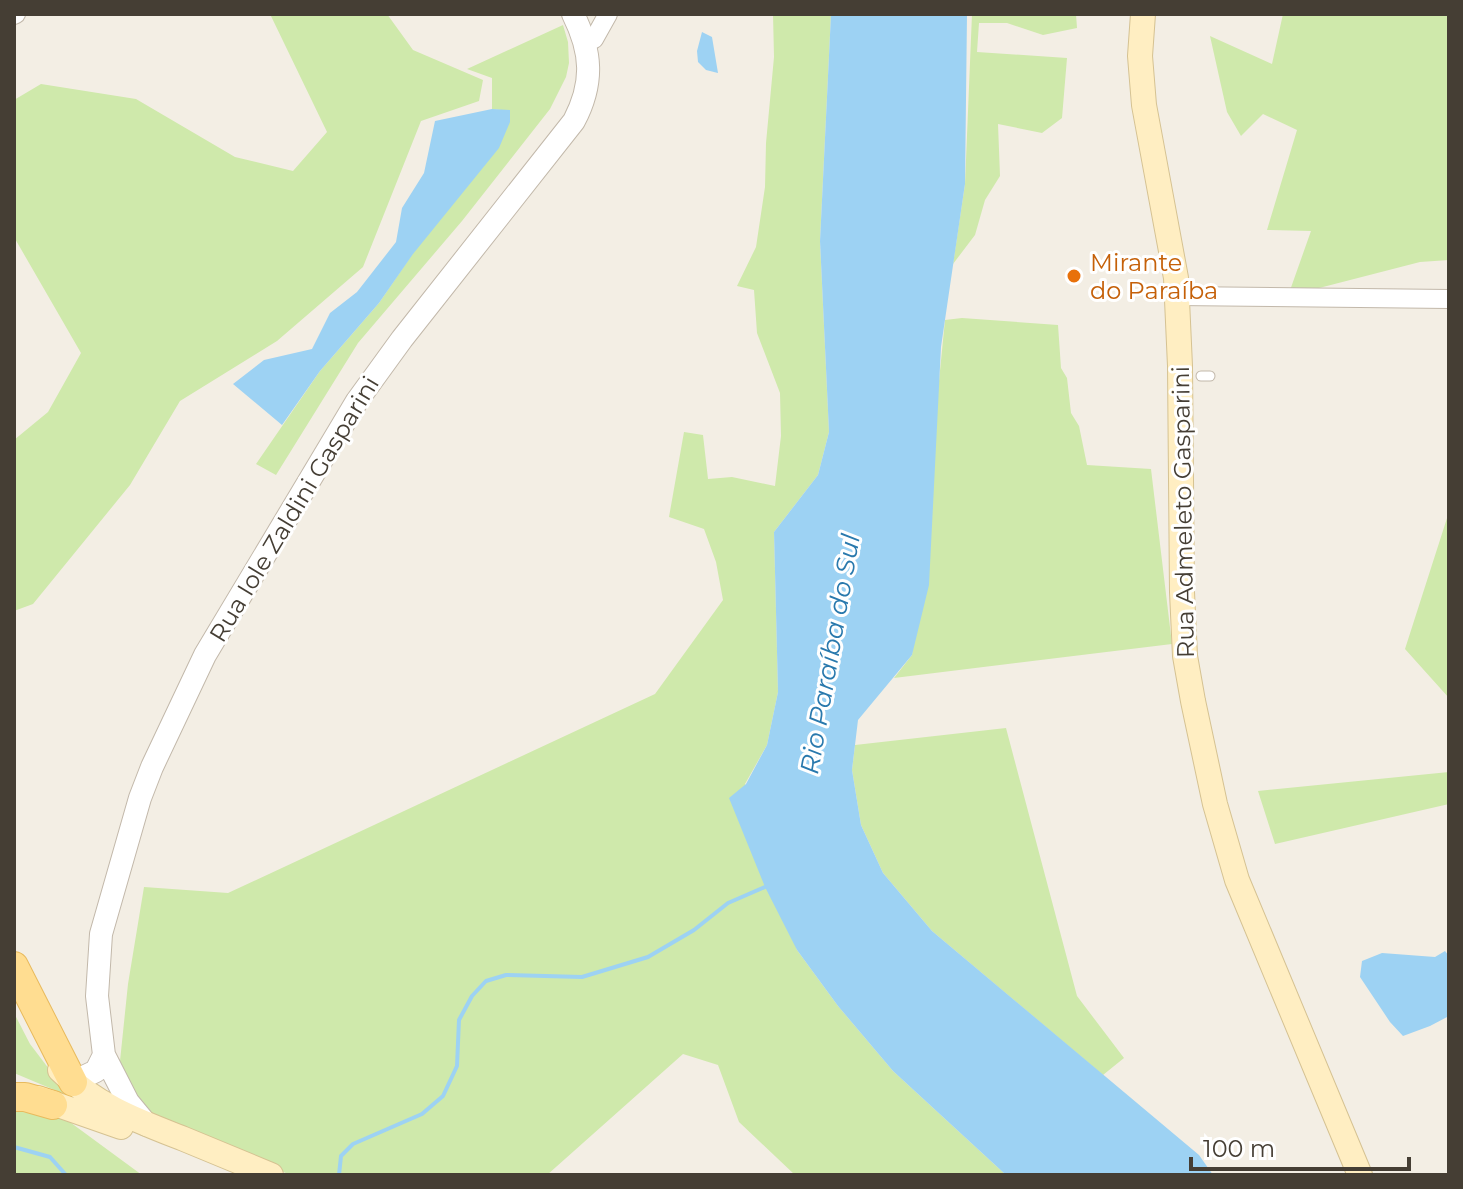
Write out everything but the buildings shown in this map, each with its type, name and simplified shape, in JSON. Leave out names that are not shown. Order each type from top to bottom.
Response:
[{"type":"main road","name":"Rua Admeleto Gasparini","points":[[1143,14],[1140,56],[1144,105],[1163,197],[1177,296],[1182,608],[1185,656],[1193,701],[1215,804],[1237,880],[1360,1175]]},
{"type":"main road","points":[[14,966],[73,1082]]},
{"type":"main road","points":[[14,998],[55,1064],[104,1106],[271,1175]]},
{"type":"main road","points":[[14,1088],[53,1105]]},
{"type":"main road","points":[[14,1097],[53,1105],[166,1142],[243,1175]]},
{"type":"street","name":"Rua Iole Zaldini Gasparini","points":[[148,1126],[128,1102],[104,1055],[97,996],[101,934],[140,798],[205,655],[357,401],[402,339],[574,121],[584,102],[588,74],[586,43],[573,14]]},
{"type":"street","points":[[586,43],[594,39],[608,14]]},
{"type":"street","points":[[1177,296],[1449,299]]},
{"type":"street","points":[[73,1082],[96,1071],[104,1055]]},
{"type":"green space","points":[[270,14],[387,14],[413,50],[483,80],[479,101],[421,121],[363,267],[277,341],[180,401],[130,485],[33,604],[14,611],[14,440],[48,412],[81,353],[14,237],[14,100],[41,84],[136,99],[235,157],[293,171],[327,132]]},
{"type":"green space","points":[[773,14],[831,14],[820,241],[829,432],[818,475],[774,532],[778,692],[767,745],[745,784],[797,950],[838,1006],[893,1071],[1006,1175],[795,1175],[739,1122],[718,1065],[683,1054],[547,1175],[291,1175],[177,1130],[151,1112],[135,1094],[120,1061],[128,984],[144,887],[228,893],[655,694],[723,600],[716,562],[704,529],[669,517],[684,432],[703,435],[708,479],[732,477],[775,486],[781,436],[780,393],[757,333],[754,290],[737,286],[756,247],[765,187],[774,57]]},
{"type":"green space","points":[[972,14],[1076,14],[1077,28],[1043,35],[1007,23],[979,23],[977,52],[1067,58],[1062,118],[1042,133],[998,124],[1000,176],[985,200],[975,235],[953,264],[965,184]]},
{"type":"green space","points":[[1283,14],[1449,14],[1449,260],[1420,262],[1288,296],[1311,231],[1267,230],[1297,130],[1263,114],[1241,136],[1227,112],[1210,36],[1272,64]]},
{"type":"green space","points":[[563,25],[569,63],[566,77],[550,109],[462,221],[358,343],[276,475],[256,464],[320,371],[379,303],[510,111],[492,109],[492,78],[467,69]]},
{"type":"green space","points":[[962,318],[1058,325],[1061,368],[1067,378],[1071,413],[1079,426],[1087,465],[1151,469],[1172,644],[894,678],[912,655],[945,320]]},
{"type":"green space","points":[[1449,516],[1449,698],[1405,649]]},
{"type":"green space","points":[[1006,728],[1077,996],[1124,1058],[1103,1075],[932,931],[883,873],[861,825],[852,770],[855,745]]},
{"type":"green space","points":[[1449,772],[1449,804],[1275,844],[1258,791]]},
{"type":"green space","points":[[14,1013],[30,1044],[62,1086],[95,1107],[14,1073]]},
{"type":"green space","points":[[14,1111],[63,1117],[142,1175],[14,1175]]},
{"type":"water","name":"Rio Paraíba do Sul","points":[[831,14],[967,14],[965,184],[941,347],[929,585],[912,655],[858,720],[852,770],[861,825],[883,873],[932,931],[1199,1155],[1213,1175],[1006,1175],[893,1071],[838,1006],[797,950],[765,887],[729,798],[746,784],[767,745],[778,692],[774,532],[818,475],[829,432],[820,241]]},
{"type":"water","points":[[702,32],[712,37],[718,73],[706,70],[698,62],[697,51]]},
{"type":"water","points":[[492,109],[510,110],[510,122],[499,148],[413,254],[379,303],[320,371],[282,425],[233,384],[264,360],[312,349],[330,313],[357,292],[396,242],[402,208],[424,173],[435,121]]},
{"type":"water","points":[[1445,951],[1449,956],[1449,1016],[1403,1036],[1360,977],[1362,961],[1382,953],[1435,957]]},
{"type":"waterway","points":[[339,1175],[341,1156],[353,1144],[422,1114],[443,1096],[457,1066],[459,1020],[472,996],[486,981],[506,975],[582,977],[648,957],[694,930],[728,903],[765,887]]},
{"type":"waterway","points":[[14,1147],[50,1157],[66,1175]]},
{"type":"place","name":"Mirante do Paraíba","points":[[1074,276]]}]
